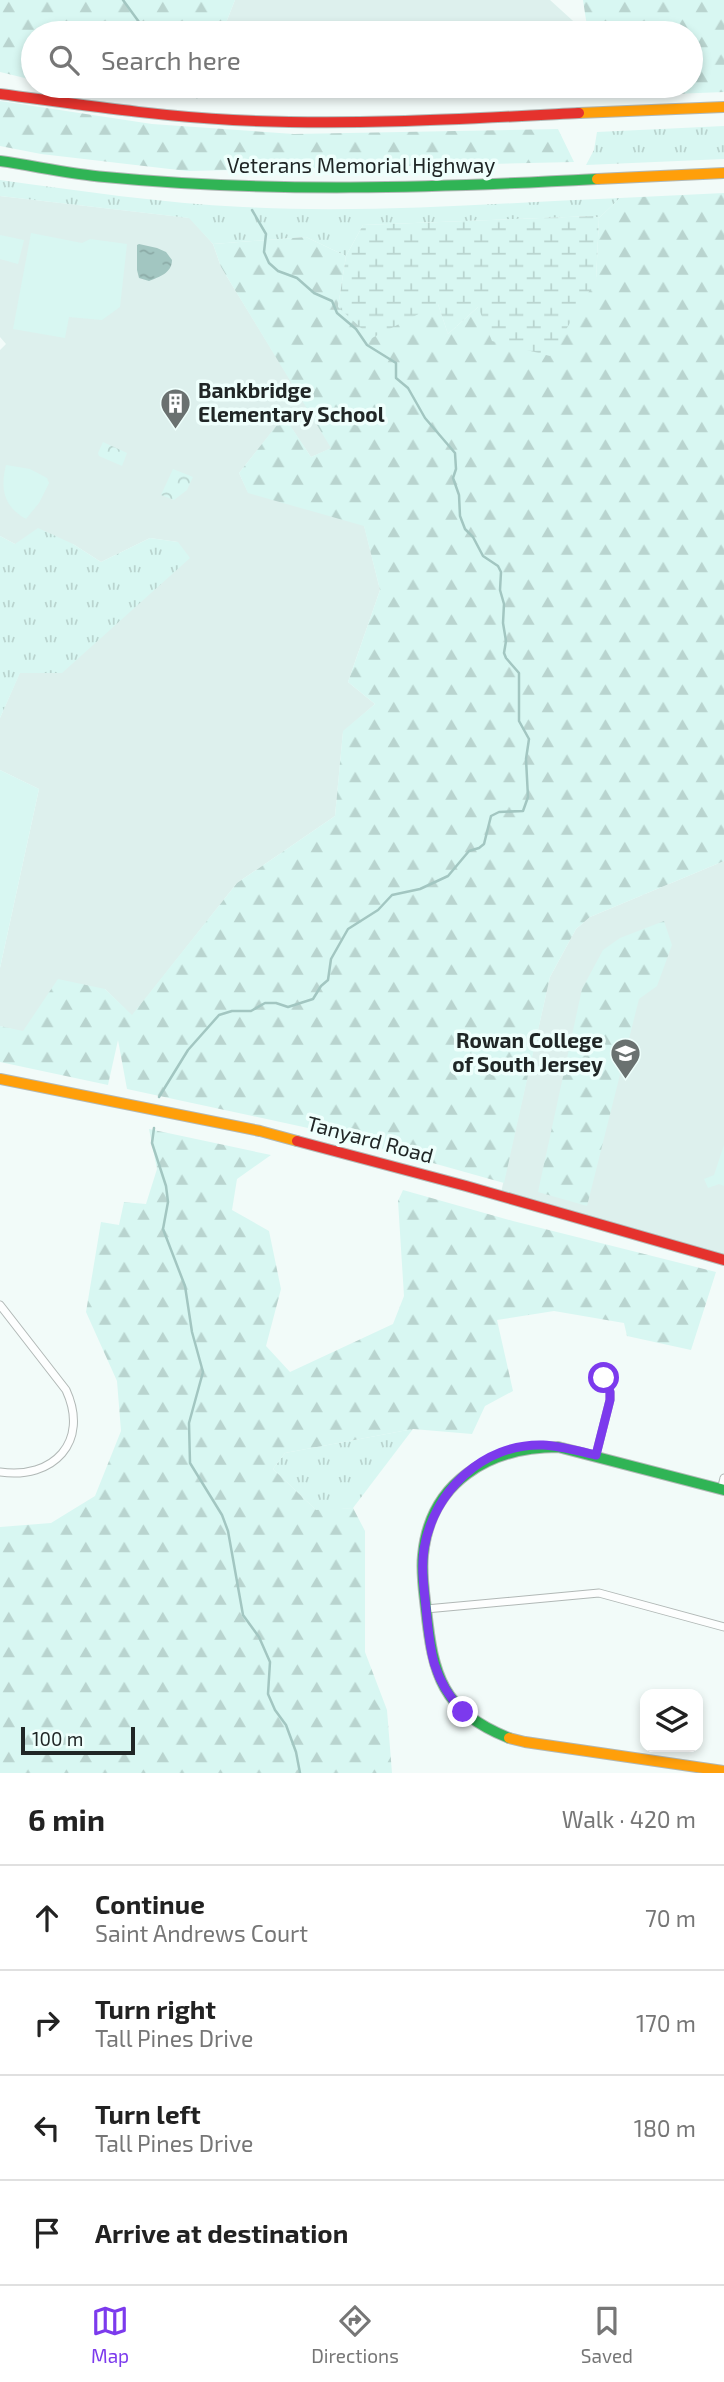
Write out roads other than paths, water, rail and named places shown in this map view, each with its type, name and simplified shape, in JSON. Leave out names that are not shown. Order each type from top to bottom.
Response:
[{"type":"main road","name":"Veterans Memorial Highway","points":[[0,94],[21,97]]},
{"type":"main road","name":"Veterans Memorial Highway","points":[[30,98],[136,112],[233,120],[313,122],[432,120],[724,107]]},
{"type":"main road","name":"Veterans Memorial Highway","points":[[0,161],[103,177],[250,187],[426,188],[724,173]]},
{"type":"main road","name":"Tanyard Road","points":[[0,1079],[260,1131],[466,1186],[724,1260]]},
{"type":"main road","points":[[722,1490],[596,1455],[558,1447],[523,1447],[488,1458],[467,1472],[446,1494],[428,1531],[422,1560],[430,1653],[441,1683],[463,1712],[484,1728],[525,1742],[724,1771]]},
{"type":"street","points":[[0,1305],[65,1390],[74,1416],[73,1431],[64,1452],[47,1466],[34,1472],[0,1472]]},
{"type":"street","points":[[596,1455],[610,1400],[610,1392],[604,1378]]},
{"type":"street","points":[[722,1490],[724,1478]]},
{"type":"street","points":[[426,1609],[599,1593],[724,1627]]},
{"type":"water","points":[[139,244],[166,252],[172,260],[167,271],[149,281],[139,278]]},
{"type":"waterway","points":[[123,0],[138,21]]},
{"type":"waterway","points":[[159,1097],[188,1050],[219,1015],[232,1011],[251,1011],[265,1003],[288,1007],[313,999],[328,980],[331,959],[348,929],[378,910],[392,895],[420,889],[448,876],[469,851],[484,844],[491,816],[499,812],[523,811],[528,797],[526,759],[529,739],[519,721],[519,673],[504,653],[506,641],[504,604],[500,590],[501,572],[498,566],[483,556],[473,537],[465,529],[453,478],[456,469],[455,453],[425,418],[408,388],[396,378],[396,363],[367,345],[356,329],[337,313],[332,301],[314,293],[297,278],[278,271],[269,263],[264,252],[266,234],[252,210]]},
{"type":"waterway","points":[[154,1128],[152,1143],[166,1186],[168,1202],[163,1229],[185,1286],[192,1332],[203,1372],[189,1423],[190,1463],[222,1515],[228,1531],[243,1615],[259,1637],[270,1662],[268,1694],[286,1725],[300,1773]]},
{"type":"place","name":"Bankbridge Elementary School","points":[[175,430]]},
{"type":"place","name":"Rowan College of South Jersey","points":[[626,1080]]}]
